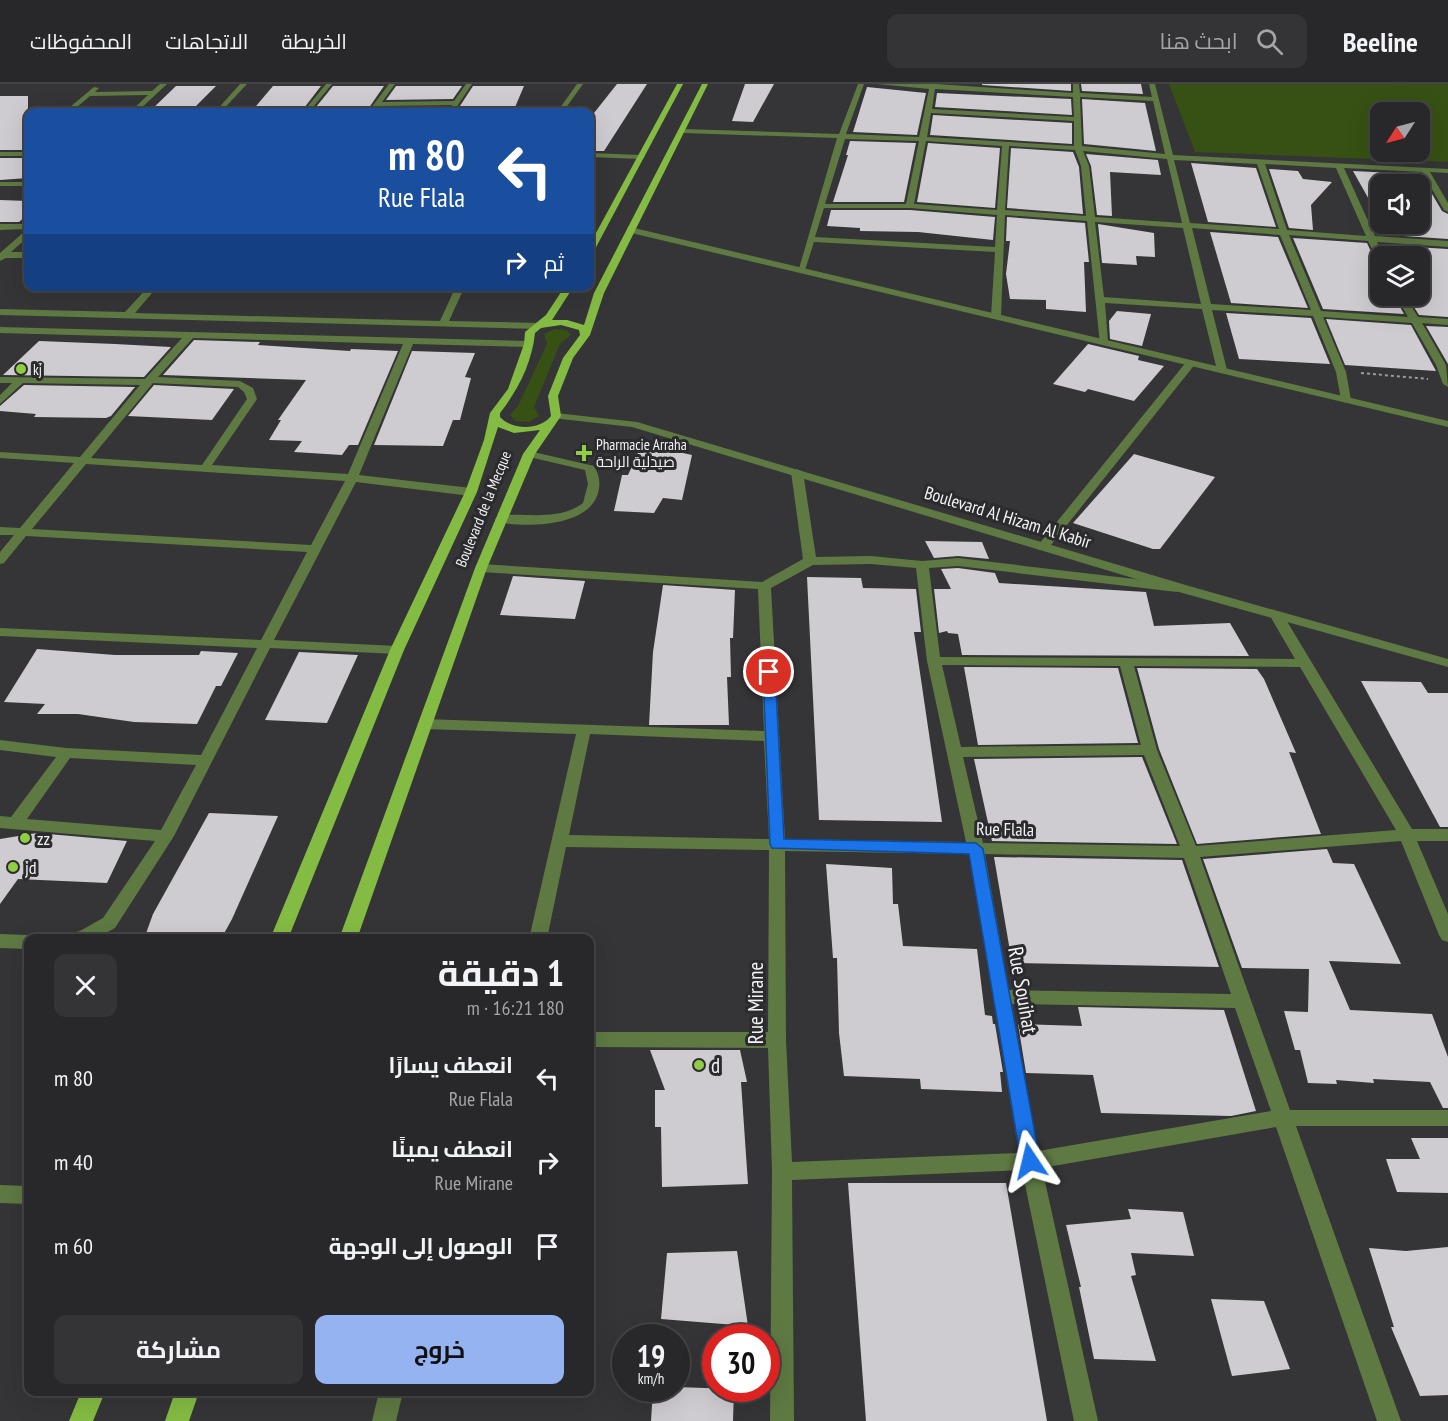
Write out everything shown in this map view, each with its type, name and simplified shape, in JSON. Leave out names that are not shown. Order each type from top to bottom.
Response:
[{"type":"main road","points":[[594,244],[680,84]]},
{"type":"main road","points":[[495,418],[504,427],[524,430],[535,429],[554,419],[553,396],[568,358],[585,335],[599,293],[705,84]]},
{"type":"main road","name":"Boulevard de la Mecque","points":[[281,934],[398,650],[471,492],[490,441],[495,413],[513,390],[530,344],[530,332],[550,317],[567,291]]},
{"type":"main road","points":[[539,326],[555,322],[571,323],[583,328],[585,335]]},
{"type":"main road","name":"Boulevard de la Mecque","points":[[350,934],[481,568],[528,454],[554,419]]},
{"type":"main road","points":[[81,1421],[91,1396]]},
{"type":"main road","points":[[177,1421],[186,1396]]},
{"type":"street","points":[[72,108],[101,84]]},
{"type":"street","points":[[137,108],[164,84]]},
{"type":"street","points":[[222,108],[244,84]]},
{"type":"street","points":[[309,108],[329,84]]},
{"type":"street","points":[[374,108],[392,84]]},
{"type":"street","points":[[453,108],[469,84]]},
{"type":"street","points":[[563,108],[580,84]]},
{"type":"street","points":[[801,270],[842,135],[861,84]]},
{"type":"street","points":[[880,84],[933,85],[1155,99]]},
{"type":"street","points":[[1076,84],[1078,147],[1084,166],[1101,300],[1103,342]]},
{"type":"street","points":[[1152,84],[1221,370]]},
{"type":"street","points":[[909,206],[933,85]]},
{"type":"street","points":[[90,94],[154,93]]},
{"type":"street","points":[[378,104],[456,103]]},
{"type":"street","points":[[929,111],[1078,119]]},
{"type":"street","points":[[683,131],[842,135],[1078,147],[1168,157],[1448,171]]},
{"type":"street","points":[[996,316],[1000,250],[999,212],[1006,144]]},
{"type":"street","points":[[16,154],[24,147]]},
{"type":"street","points":[[0,154],[24,154]]},
{"type":"street","points":[[594,155],[641,157]]},
{"type":"street","points":[[1260,161],[1284,233],[1341,372],[1346,400]]},
{"type":"street","points":[[1339,166],[1374,246]]},
{"type":"street","points":[[1425,170],[1448,210]]},
{"type":"street","points":[[0,184],[24,184]]},
{"type":"street","points":[[821,206],[909,206],[1448,244]]},
{"type":"street","points":[[0,228],[24,227]]},
{"type":"street","points":[[630,230],[1448,424]]},
{"type":"street","points":[[1,256],[24,236]]},
{"type":"street","points":[[811,239],[1000,250]]},
{"type":"street","points":[[1,256],[24,255]]},
{"type":"street","points":[[128,315],[150,291]]},
{"type":"street","points":[[444,322],[459,291]]},
{"type":"street","points":[[1101,300],[1448,322]]},
{"type":"street","points":[[1407,306],[1445,365],[1447,382]]},
{"type":"street","points":[[0,312],[539,326]]},
{"type":"street","points":[[0,330],[530,344]]},
{"type":"street","points":[[0,560],[190,335]]},
{"type":"street","points":[[89,934],[109,923],[166,836],[317,549],[352,477],[409,341]]},
{"type":"street","points":[[1043,547],[1191,363]]},
{"type":"street","points":[[0,380],[240,384],[249,390],[252,399],[206,468]]},
{"type":"street","points":[[0,401],[20,381]]},
{"type":"street","name":"Boulevard Al Hizam Al Kabir","points":[[554,419],[633,424],[1184,589],[1448,663]]},
{"type":"street","points":[[501,519],[559,518],[579,513],[591,503],[595,479],[590,468],[528,454]]},
{"type":"street","points":[[0,455],[352,477],[471,492]]},
{"type":"street","points":[[797,472],[810,561]]},
{"type":"street","points":[[0,531],[317,549]]},
{"type":"street","points":[[481,568],[764,586],[810,561],[871,560],[922,565],[958,562],[1184,589]]},
{"type":"street","name":"Rue Souihat","points":[[922,565],[934,661],[976,849],[1030,1161],[1086,1421]]},
{"type":"street","name":"Rue Mirane","points":[[764,586],[777,844],[777,1040],[782,1171],[782,1421]]},
{"type":"street","points":[[1277,616],[1407,835],[1448,935]]},
{"type":"street","points":[[0,632],[398,650]]},
{"type":"street","points":[[934,661],[1304,663]]},
{"type":"street","points":[[1126,662],[1150,750],[1191,852],[1389,1421]]},
{"type":"street","points":[[424,724],[772,736]]},
{"type":"street","points":[[539,934],[584,729]]},
{"type":"street","points":[[0,745],[66,753],[205,760]]},
{"type":"street","points":[[954,752],[1150,750]]},
{"type":"street","points":[[8,823],[66,753]]},
{"type":"street","points":[[8,823],[166,836]]},
{"type":"street","name":"Rue Flala","points":[[561,841],[1191,852],[1407,835],[1448,835]]},
{"type":"street","points":[[0,941],[24,942]]},
{"type":"street","points":[[1001,998],[1243,1001]]},
{"type":"street","points":[[594,1040],[777,1040]]},
{"type":"street","points":[[782,1171],[1030,1161],[1282,1118],[1448,1118]]},
{"type":"street","points":[[0,1194],[24,1195]]},
{"type":"street","points":[[384,1421],[390,1396]]},
{"type":"path","points":[[1341,372],[1447,382]]},
{"type":"green space","points":[[1169,84],[1448,84],[1448,162],[1430,161],[1430,102],[1370,102],[1370,159],[1195,152]]},
{"type":"green space","points":[[555,329],[567,330],[571,335],[560,344],[534,407],[539,416],[529,422],[515,421],[510,415],[518,406],[547,344],[544,334]]},
{"type":"building","points":[[617,84],[647,84],[604,151],[594,151],[594,113]]},
{"type":"building","points":[[745,84],[774,84],[753,122],[732,121]]},
{"type":"building","points":[[1071,84],[1071,91],[982,85]]},
{"type":"building","points":[[1081,84],[1141,84],[1143,94],[1082,91]]},
{"type":"building","points":[[176,86],[216,86],[194,108],[153,108]]},
{"type":"building","points":[[273,86],[321,86],[304,108],[254,108]]},
{"type":"building","points":[[333,86],[384,86],[369,108],[315,108]]},
{"type":"building","points":[[396,86],[462,86],[453,99],[386,100]]},
{"type":"building","points":[[473,86],[524,86],[515,108],[459,108]]},
{"type":"building","points":[[867,87],[926,93],[917,135],[853,132]]},
{"type":"building","points":[[937,93],[1071,99],[1072,115],[935,107]]},
{"type":"building","points":[[0,96],[28,96],[28,108],[24,108],[24,150],[0,150]]},
{"type":"building","points":[[1082,99],[1145,103],[1156,151],[1084,144]]},
{"type":"building","points":[[448,107],[448,108],[380,108]]},
{"type":"building","points":[[933,115],[1072,123],[1072,144],[930,135]]},
{"type":"building","points":[[850,141],[916,143],[904,202],[833,202],[848,155],[846,155]]},
{"type":"building","points":[[928,143],[1000,148],[995,208],[917,202]]},
{"type":"building","points":[[1011,148],[1073,152],[1079,167],[1083,214],[1007,208]]},
{"type":"building","points":[[1086,154],[1158,160],[1161,175],[1110,172],[1112,216],[1097,215],[1091,166]]},
{"type":"building","points":[[0,158],[24,158],[24,178],[0,180]]},
{"type":"building","points":[[1191,163],[1256,168],[1276,227],[1208,222]]},
{"type":"building","points":[[1269,169],[1298,171],[1303,179],[1332,182],[1311,205],[1313,230],[1289,228]]},
{"type":"building","points":[[1353,171],[1413,174],[1370,174],[1370,201]]},
{"type":"building","points":[[1430,191],[1442,211],[1448,214],[1448,239],[1389,235],[1430,234]]},
{"type":"building","points":[[0,200],[24,201],[24,218],[19,222],[0,222]]},
{"type":"building","points":[[831,210],[910,210],[995,217],[993,240],[918,232],[860,231],[860,228],[827,226]]},
{"type":"building","points":[[1007,217],[1085,223],[1089,262],[1084,262],[1086,312],[1046,309],[1046,300],[1010,299],[1006,274],[1010,241],[1006,241]]},
{"type":"building","points":[[1098,224],[1154,233],[1155,257],[1136,256],[1137,265],[1102,263]]},
{"type":"building","points":[[1210,232],[1278,237],[1308,308],[1231,303]]},
{"type":"building","points":[[1293,238],[1367,243],[1370,249],[1370,306],[1400,306],[1404,314],[1323,309]]},
{"type":"building","points":[[1430,248],[1448,249],[1448,317],[1419,315],[1413,306],[1430,306]]},
{"type":"building","points":[[1117,311],[1151,314],[1142,346],[1110,339],[1109,321]]},
{"type":"building","points":[[1226,313],[1311,318],[1330,364],[1239,359]]},
{"type":"building","points":[[1326,319],[1411,325],[1436,371],[1345,365]]},
{"type":"building","points":[[1426,326],[1448,327],[1448,364]]},
{"type":"building","points":[[194,340],[260,342],[258,345],[350,351],[351,349],[398,351],[358,445],[349,445],[342,455],[294,452],[302,441],[269,440],[281,420],[278,420],[306,380],[163,375]]},
{"type":"building","points":[[39,341],[171,347],[144,377],[3,375]]},
{"type":"building","points":[[1088,344],[1139,356],[1138,360],[1164,366],[1134,401],[1088,389],[1085,392],[1053,384]]},
{"type":"building","points":[[412,351],[475,353],[465,377],[471,378],[460,420],[453,420],[443,446],[374,445]]},
{"type":"building","points":[[24,385],[135,387],[111,416],[106,418],[34,417],[36,414],[0,411],[0,406]]},
{"type":"building","points":[[154,385],[234,389],[212,420],[128,416]]},
{"type":"building","points":[[642,444],[692,455],[682,500],[663,498],[654,513],[614,511],[622,475],[628,475]]},
{"type":"building","points":[[1134,454],[1215,477],[1160,549],[1153,549],[1073,523]]},
{"type":"building","points":[[925,541],[982,542],[989,559],[958,556],[934,558]]},
{"type":"building","points":[[958,568],[995,573],[999,583],[1146,592],[1154,626],[1230,623],[1249,656],[962,655],[958,634],[947,631],[939,633],[934,589],[951,589],[941,569]]},
{"type":"building","points":[[513,576],[585,581],[575,619],[500,615]]},
{"type":"building","points":[[807,577],[861,578],[863,588],[916,589],[921,632],[914,632],[942,822],[819,820]]},
{"type":"building","points":[[663,585],[735,590],[733,638],[730,638],[731,677],[727,677],[729,725],[649,725],[653,652]]},
{"type":"building","points":[[37,649],[115,655],[199,655],[201,651],[238,653],[221,686],[216,686],[197,724],[134,722],[78,714],[37,714],[45,704],[4,702]]},
{"type":"building","points":[[299,652],[358,655],[327,723],[265,720]]},
{"type":"building","points":[[964,667],[1118,668],[1138,743],[978,745]]},
{"type":"building","points":[[1137,668],[1257,669],[1264,679],[1296,753],[1289,752],[1321,834],[1197,844],[1159,749]]},
{"type":"building","points":[[1361,681],[1421,682],[1428,693],[1448,693],[1448,827],[1440,827]]},
{"type":"building","points":[[1142,757],[1177,844],[992,841],[974,759]]},
{"type":"building","points":[[209,813],[278,816],[224,934],[146,934],[153,914]]},
{"type":"building","points":[[37,833],[127,841],[107,883],[18,879],[0,904],[0,839]]},
{"type":"building","points":[[1327,849],[1333,863],[1354,864],[1401,964],[1329,961],[1350,1010],[1432,1014],[1448,1057],[1448,1108],[1443,1108],[1430,1082],[1373,1079],[1374,1083],[1336,1080],[1337,1084],[1308,1083],[1300,1050],[1295,1050],[1284,1011],[1308,1012],[1309,969],[1242,968],[1203,859]]},
{"type":"building","points":[[994,857],[1182,860],[1219,967],[1012,963]]},
{"type":"building","points":[[826,864],[892,868],[893,904],[898,904],[903,946],[977,949],[985,1015],[992,1016],[993,1024],[995,1024],[1003,1072],[1000,1072],[1002,1092],[921,1089],[920,1079],[844,1076],[839,1033],[837,958],[833,958]]},
{"type":"building","points":[[1078,1007],[1224,1010],[1256,1111],[1231,1116],[1101,1113],[1093,1075],[1026,1073],[1018,1024],[1082,1026]]},
{"type":"building","points":[[650,1050],[740,1050],[747,1082],[741,1082],[748,1184],[662,1187],[661,1127],[655,1127],[655,1090],[665,1090]]},
{"type":"building","points":[[1411,1138],[1448,1138],[1448,1193],[1397,1192],[1386,1159],[1420,1159]]},
{"type":"building","points":[[848,1183],[1006,1183],[1047,1421],[866,1421]]},
{"type":"building","points":[[1128,1209],[1183,1212],[1194,1256],[1131,1253],[1136,1275],[1131,1276],[1156,1361],[1094,1359],[1079,1287],[1081,1287],[1066,1225],[1131,1219]]},
{"type":"building","points":[[1448,1247],[1448,1395],[1420,1396],[1391,1327],[1394,1327],[1369,1248],[1406,1251]]},
{"type":"building","points":[[737,1251],[748,1324],[661,1319],[667,1253]]},
{"type":"building","points":[[1211,1299],[1264,1301],[1290,1369],[1232,1376]]},
{"type":"building","points":[[690,1387],[702,1388],[702,1402],[734,1402],[733,1421],[651,1421],[652,1402],[690,1402]]},
{"type":"place","name":"kj","points":[[21,369]]},
{"type":"place","name":"Pharmacie Arraha صيدلية الراحة","points":[[584,453]]},
{"type":"place","name":"zz","points":[[25,838]]},
{"type":"place","name":"jd","points":[[13,867]]},
{"type":"place","name":"d","points":[[699,1065]]},
{"type":"route","points":[[769,672],[777,844],[976,849],[1030,1161]]}]
